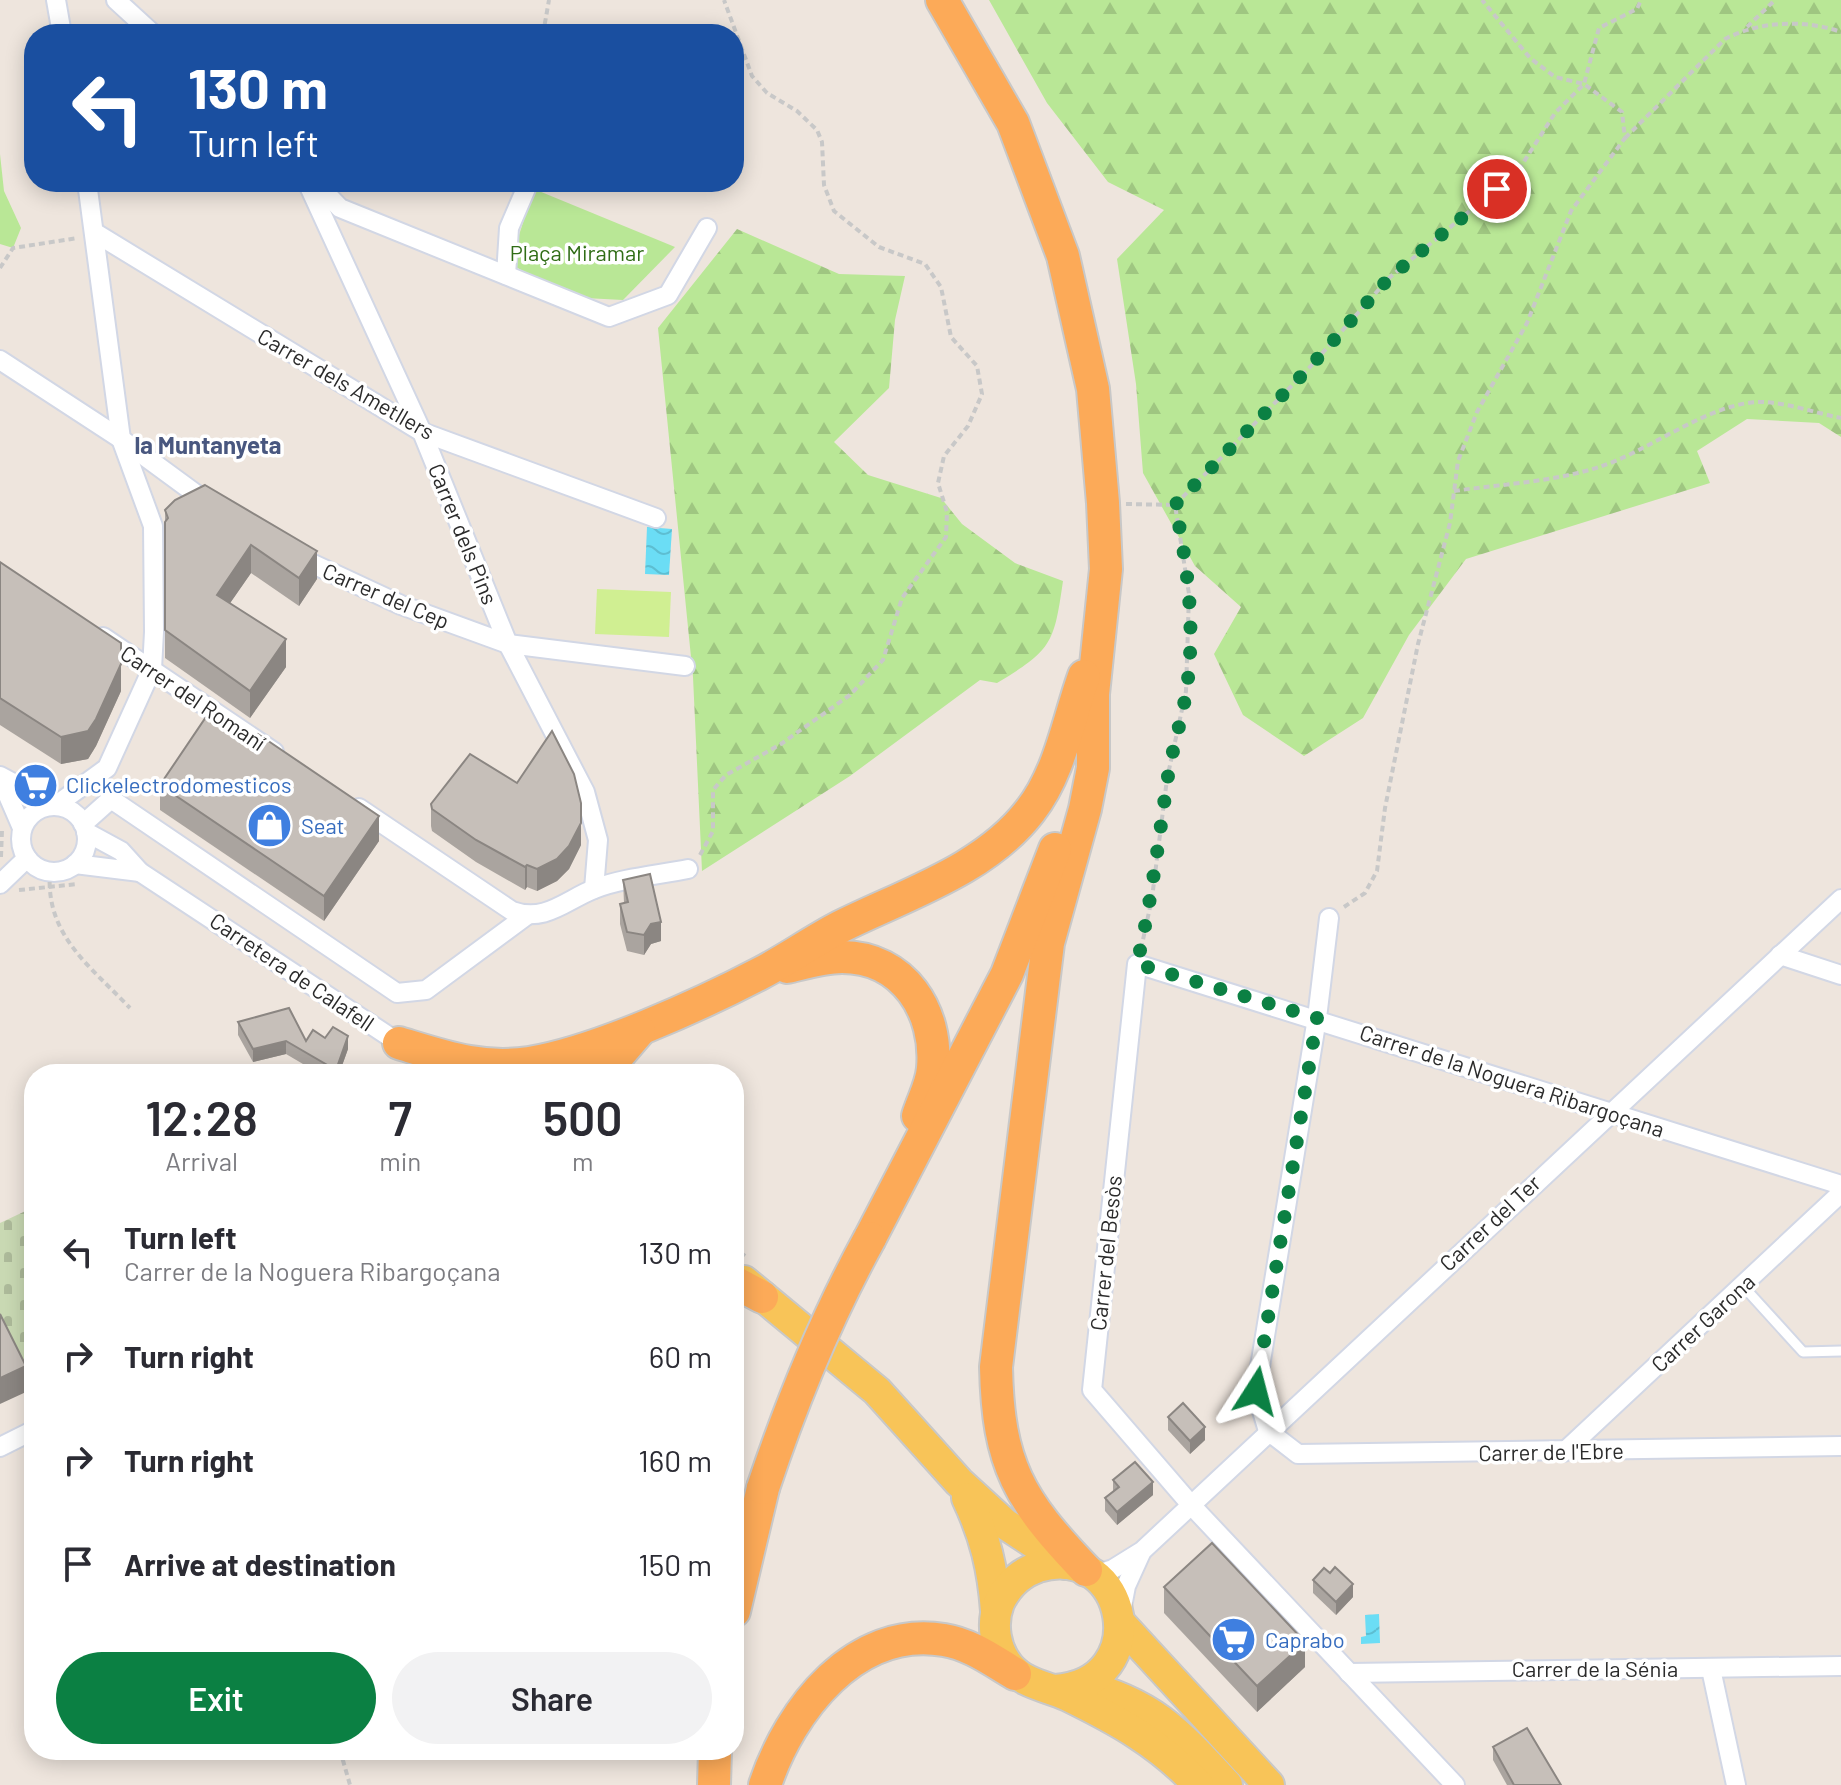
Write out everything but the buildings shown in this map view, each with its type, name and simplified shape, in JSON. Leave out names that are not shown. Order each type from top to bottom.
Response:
[{"type":"highway","points":[[744,1569],[763,1488],[790,1408],[840,1293],[1007,974],[1048,870],[1073,791],[1093,694],[1106,569],[1093,389],[1063,256],[1013,123],[942,0]]},
{"type":"highway","points":[[511,1064],[570,1053],[646,1025],[760,974],[837,929],[970,862],[1029,813],[1054,768],[1099,636]]},
{"type":"highway","points":[[1082,1570],[1027,1503],[1007,1459],[997,1419],[996,1367],[1048,943],[1085,809],[1093,768],[1093,694]]},
{"type":"highway","points":[[760,974],[843,957],[865,961],[892,971],[924,1006],[933,1037],[933,1071],[903,1176]]},
{"type":"highway","points":[[609,1064],[646,1025]]},
{"type":"highway","points":[[399,1043],[468,1064]]},
{"type":"highway","points":[[744,1287],[762,1297]]},
{"type":"highway","points":[[744,1522],[763,1488]]},
{"type":"highway","points":[[765,1785],[800,1716],[855,1656],[886,1643],[944,1640],[967,1647],[1015,1674]]},
{"type":"highway","points":[[714,1785],[715,1760]]},
{"type":"main road","name":"Carretera de Calafell","points":[[399,1043],[429,1064]]},
{"type":"main road","points":[[744,1281],[877,1391],[959,1482],[1031,1544],[1106,1586],[1145,1668],[1175,1710],[1241,1785]]},
{"type":"main road","points":[[959,1482],[984,1532],[991,1558],[997,1645],[1015,1674],[1033,1685],[1129,1699],[1165,1720],[1227,1785]]},
{"type":"main road","points":[[996,1611],[1009,1587],[1030,1570],[1082,1570]]},
{"type":"main road","points":[[1068,1688],[1098,1675],[1111,1661],[1125,1627]]},
{"type":"main road","points":[[1125,1627],[1269,1785]]},
{"type":"main road","points":[[1068,1688],[1158,1746],[1198,1785]]},
{"type":"street","points":[[56,0],[60,24]]},
{"type":"street","points":[[116,0],[142,24]]},
{"type":"street","points":[[22,828],[32,814],[52,806],[107,768],[152,669],[159,523],[121,439],[97,234],[89,192]]},
{"type":"street","name":"Carrer dels Pins","points":[[312,192],[422,432],[508,644],[585,792],[598,840],[594,889]]},
{"type":"street","points":[[325,192],[340,208],[609,317],[668,295],[707,228]]},
{"type":"street","points":[[506,275],[509,228],[525,192]]},
{"type":"street","name":"Carrer dels Ametllers","points":[[97,234],[422,432],[656,518]]},
{"type":"street","points":[[0,360],[121,439],[197,503],[229,515]]},
{"type":"street","name":"Carrer del Cep","points":[[280,546],[401,605],[508,644],[685,666]]},
{"type":"street","name":"Carrer del Romaní","points":[[86,626],[288,761]]},
{"type":"street","points":[[107,768],[111,799],[397,993],[426,990],[526,916],[569,905],[594,889],[688,869]]},
{"type":"street","points":[[0,776],[52,806],[75,813],[85,828],[86,846],[75,864],[50,872],[27,858],[21,838],[22,828],[0,776]]},
{"type":"street","points":[[340,796],[512,911],[526,916]]},
{"type":"street","points":[[85,828],[111,799]]},
{"type":"street","name":"Carretera de Calafell","points":[[85,828],[121,851],[140,872],[399,1043]]},
{"type":"street","points":[[0,884],[27,858]]},
{"type":"street","name":"Carretera de Calafell","points":[[75,864],[140,872]]},
{"type":"street","name":"Carrer del Ter","points":[[1125,1627],[1126,1586],[1142,1551],[1607,1113],[1841,899]]},
{"type":"street","points":[[1268,1431],[1256,1391],[1317,1018],[1329,918]]},
{"type":"street","points":[[1780,955],[1841,975]]},
{"type":"street","name":"Carrer de la Noguera Ribargoçana","points":[[1137,964],[1841,1185]]},
{"type":"street","name":"Carrer del Besòs","points":[[1137,964],[1092,1390],[1192,1506],[1455,1785]]},
{"type":"street","name":"Carrer Garona","points":[[1564,1452],[1841,1193]]},
{"type":"street","name":"Carrer de l'Ebre","points":[[1268,1431],[1298,1454],[1841,1446]]},
{"type":"street","points":[[0,1447],[24,1435]]},
{"type":"street","name":"Carrer del Ter","points":[[1082,1570],[1142,1551]]},
{"type":"street","name":"Carrer de la Sénia","points":[[1349,1673],[1841,1666]]},
{"type":"street","points":[[1711,1669],[1736,1785]]},
{"type":"lane","points":[[1743,1286],[1803,1352],[1841,1351]]},
{"type":"path","points":[[545,24],[549,0]]},
{"type":"path","points":[[724,0],[733,24]]},
{"type":"path","points":[[1482,0],[1530,58],[1555,77],[1584,84],[1622,112],[1625,138]]},
{"type":"path","points":[[1103,503],[1175,505],[1310,367],[1389,278],[1518,171],[1555,113],[1584,84],[1599,28],[1637,9],[1641,0]]},
{"type":"path","points":[[1329,918],[1365,893],[1377,871],[1385,808],[1418,644],[1450,523],[1458,461],[1477,412],[1527,323],[1571,211],[1625,138],[1725,39],[1746,29],[1775,0]]},
{"type":"path","points":[[1746,29],[1788,25],[1818,26],[1841,32]]},
{"type":"path","points":[[688,869],[708,847],[713,831],[713,790],[726,775],[781,744],[850,695],[883,660],[902,598],[946,537],[947,512],[938,483],[944,456],[968,426],[982,394],[977,366],[951,337],[941,287],[925,264],[879,247],[834,211],[824,185],[822,142],[817,130],[797,111],[767,93],[752,76],[744,54]]},
{"type":"path","points":[[0,268],[13,248],[97,234]]},
{"type":"path","points":[[1454,491],[1568,476],[1601,467],[1644,449],[1706,416],[1762,402],[1841,418]]},
{"type":"path","points":[[1137,964],[1152,898],[1167,779],[1186,691],[1189,594],[1186,556],[1175,505]]},
{"type":"path","points":[[50,872],[48,889],[58,927],[130,1008]]},
{"type":"path","points":[[343,1760],[350,1785]]},
{"type":"green space","points":[[989,0],[1841,0],[1841,437],[1819,423],[1747,419],[1697,451],[1710,483],[1466,559],[1409,635],[1363,718],[1304,756],[1243,715],[1214,654],[1241,607],[1195,566],[1143,473],[1136,384],[1117,259],[1164,210],[1108,182],[1047,103]]},
{"type":"green space","points":[[0,154],[4,191],[21,228],[13,248],[0,244]]},
{"type":"green space","name":"Plaça Miramar","points":[[533,192],[541,192],[675,247],[623,300],[566,297],[516,267],[519,235]]},
{"type":"green space","points":[[737,229],[839,274],[905,276],[895,320],[889,388],[834,442],[868,475],[941,498],[962,524],[1015,563],[1063,581],[1053,632],[1040,653],[1029,662],[997,683],[980,680],[850,776],[702,871],[693,677],[658,328]]},
{"type":"green space","points":[[597,589],[671,592],[669,637],[595,634]]},
{"type":"green space","points":[[24,1212],[24,1385],[0,1338],[0,1223]]},
{"type":"water","points":[[647,527],[672,529],[669,575],[645,574]]},
{"type":"water","points":[[1379,1614],[1380,1643],[1361,1644],[1361,1637],[1366,1636],[1365,1615]]},
{"type":"place","name":"Clickelectrodomesticos","points":[[35,785]]},
{"type":"place","name":"Seat","points":[[270,826]]},
{"type":"place","name":"Caprabo","points":[[1234,1640]]},
{"type":"district","name":"la Muntanyeta","points":[[208,446]]},
{"type":"route","points":[[1256,1391],[1317,1018],[1137,964],[1152,898],[1167,779],[1186,691],[1189,594],[1186,556],[1175,505],[1310,367],[1389,278],[1497,189]]}]
